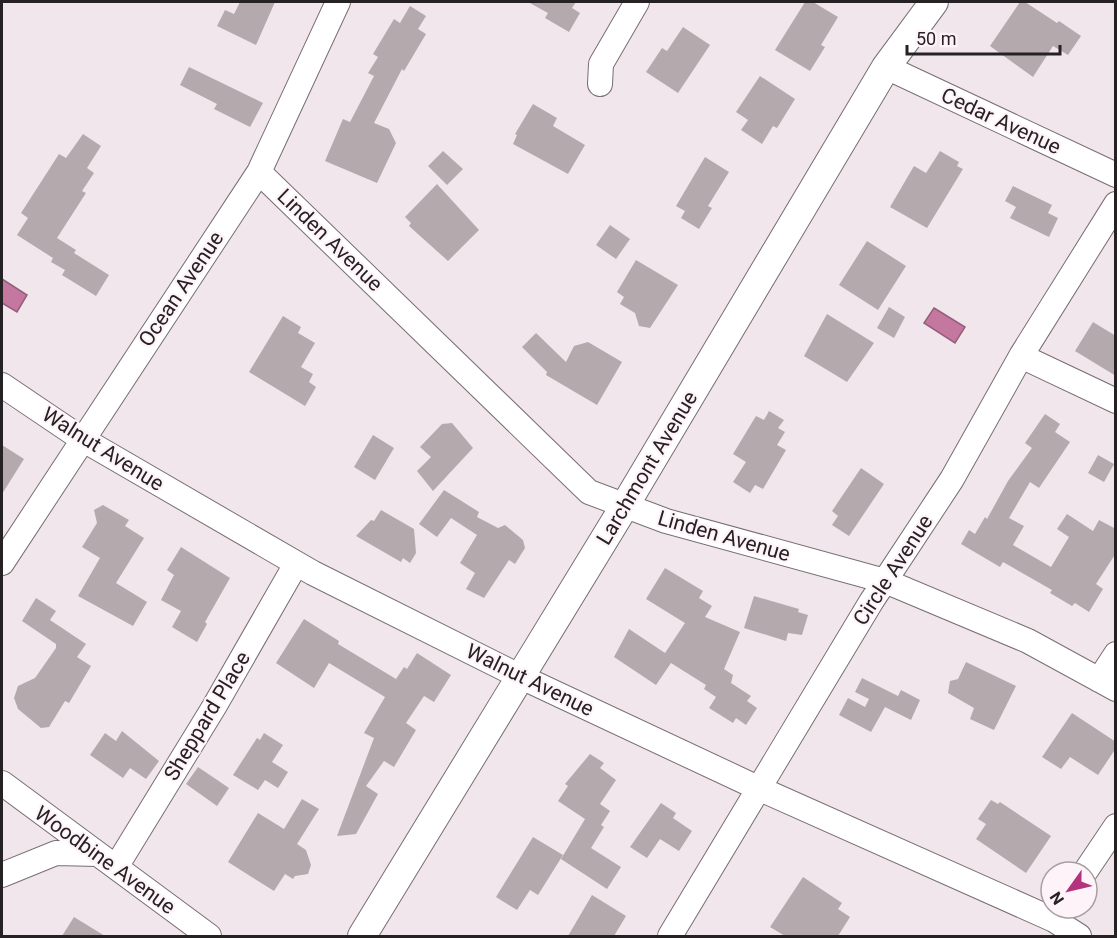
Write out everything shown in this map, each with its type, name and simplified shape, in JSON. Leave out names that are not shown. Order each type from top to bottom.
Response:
[{"type":"street","name":"Ocean Avenue","points":[[2,563],[259,172],[338,2]]},
{"type":"street","points":[[600,84],[601,64],[637,2]]},
{"type":"street","name":"Larchmont Avenue","points":[[362,936],[624,507],[886,66],[934,2]]},
{"type":"street","name":"Cedar Avenue","points":[[886,66],[1116,175]]},
{"type":"street","name":"Linden Avenue","points":[[259,172],[589,492],[624,507],[885,581],[1028,641],[1108,685]]},
{"type":"street","name":"Circle Avenue","points":[[670,936],[885,581],[952,479],[1021,356],[1116,204]]},
{"type":"street","points":[[1021,356],[1116,401]]},
{"type":"street","name":"Walnut Avenue","points":[[2,385],[82,439],[296,564],[519,676],[758,788],[1052,921],[1079,936]]},
{"type":"street","name":"Sheppard Place","points":[[107,861],[214,706],[296,564]]},
{"type":"street","points":[[1108,685],[1116,654]]},
{"type":"street","name":"Woodbine Avenue","points":[[2,783],[209,936]]},
{"type":"street","points":[[1093,860],[1116,826]]},
{"type":"street","points":[[2,875],[56,854],[107,861]]},
{"type":"shaded area","points":[[2,279],[27,295],[17,312],[2,303]]},
{"type":"shaded area","points":[[934,308],[965,327],[955,343],[924,323]]},
{"type":"building","points":[[240,2],[275,2],[256,45],[217,26],[225,10],[234,14]]},
{"type":"building","points":[[528,2],[576,2],[572,8],[580,13],[569,32],[545,18],[548,13]]},
{"type":"building","points":[[805,2],[813,2],[838,17],[821,45],[825,47],[810,71],[775,50]]},
{"type":"building","points":[[1020,2],[1025,2],[1081,36],[1068,55],[1053,46],[1033,77],[990,46]]},
{"type":"building","points":[[410,6],[426,16],[418,29],[426,34],[404,71],[402,69],[374,123],[389,129],[396,143],[377,183],[325,161],[343,119],[350,122],[374,76],[368,73],[378,57],[373,54],[394,19],[400,23]]},
{"type":"building","points":[[683,27],[710,45],[678,93],[646,72],[662,48],[667,51]]},
{"type":"building","points":[[189,67],[263,103],[250,127],[214,109],[217,104],[180,85]]},
{"type":"building","points":[[760,76],[795,99],[777,128],[773,126],[762,144],[741,130],[748,120],[736,112]]},
{"type":"building","points":[[533,104],[557,118],[553,126],[585,145],[568,174],[513,144],[517,135],[515,134]]},
{"type":"building","points":[[83,134],[101,146],[87,168],[94,173],[82,191],[86,193],[57,238],[76,250],[74,253],[109,275],[96,296],[62,275],[65,270],[51,262],[53,258],[17,235],[28,218],[21,213],[59,154],[66,158]]},
{"type":"building","points":[[443,151],[463,169],[447,185],[428,166]]},
{"type":"building","points":[[940,151],[959,162],[957,166],[963,169],[927,228],[890,207],[914,166],[926,173]]},
{"type":"building","points":[[705,157],[729,172],[708,206],[712,208],[699,229],[681,218],[685,211],[676,206]]},
{"type":"building","points":[[437,184],[479,230],[448,261],[409,226],[411,223],[405,217]]},
{"type":"building","points":[[1013,186],[1052,205],[1048,213],[1058,218],[1049,237],[1010,218],[1016,207],[1005,201]]},
{"type":"building","points":[[610,225],[630,239],[616,259],[596,245]]},
{"type":"building","points":[[867,241],[906,266],[878,310],[839,285]]},
{"type":"building","points":[[636,260],[678,285],[650,328],[639,326],[635,313],[620,304],[624,297],[617,292]]},
{"type":"building","points":[[889,307],[905,317],[894,338],[877,328]]},
{"type":"building","points":[[827,314],[874,343],[847,382],[804,356]]},
{"type":"building","points":[[283,316],[301,327],[298,333],[315,343],[301,367],[313,374],[309,382],[316,387],[305,406],[249,372]]},
{"type":"building","points":[[1093,322],[1116,336],[1116,376],[1075,351]]},
{"type":"building","points":[[536,333],[566,362],[574,346],[588,342],[622,362],[597,405],[546,375],[547,372],[522,347]]},
{"type":"building","points":[[769,411],[784,420],[778,428],[785,432],[777,445],[786,450],[763,489],[755,485],[750,493],[733,482],[746,462],[733,454],[756,416],[764,420]]},
{"type":"building","points":[[1045,414],[1060,424],[1055,432],[1070,442],[1039,488],[1030,482],[1009,518],[1024,526],[1013,545],[1051,567],[1069,537],[1057,529],[1067,514],[1093,531],[1099,520],[1116,529],[1116,553],[1096,584],[1103,589],[1089,612],[1075,603],[1072,606],[1050,593],[1052,590],[1003,562],[1000,567],[961,544],[969,530],[975,534],[985,517],[987,519],[1008,481],[1032,448],[1025,443]]},
{"type":"building","points":[[452,423],[473,448],[433,491],[417,471],[431,457],[420,447],[442,424]]},
{"type":"building","points":[[373,435],[394,448],[375,480],[354,467]]},
{"type":"building","points":[[2,445],[24,459],[2,494]]},
{"type":"building","points":[[1098,455],[1114,464],[1104,482],[1088,473]]},
{"type":"building","points":[[861,468],[884,484],[849,536],[832,525],[838,516],[832,511]]},
{"type":"building","points":[[444,490],[479,512],[477,517],[498,528],[505,525],[523,540],[525,548],[515,564],[509,560],[484,598],[466,589],[475,573],[460,563],[477,535],[451,518],[437,537],[419,524]]},
{"type":"building","points":[[103,505],[129,520],[125,526],[144,538],[116,583],[147,602],[133,626],[78,596],[100,558],[82,547],[97,523],[94,510]]},
{"type":"building","points":[[381,510],[414,529],[416,553],[410,563],[403,558],[401,562],[356,536],[371,520],[374,521]]},
{"type":"building","points":[[181,547],[230,578],[205,622],[207,624],[197,642],[172,627],[181,611],[161,600],[174,575],[167,570]]},
{"type":"building","points":[[665,568],[703,591],[699,598],[712,606],[705,617],[740,632],[724,669],[733,675],[731,683],[751,696],[747,701],[757,708],[746,725],[736,718],[733,723],[709,708],[716,697],[704,689],[706,685],[671,663],[656,685],[614,657],[629,629],[665,653],[685,623],[646,599]]},
{"type":"building","points":[[754,596],[799,609],[798,612],[808,615],[802,635],[788,633],[786,641],[744,628]]},
{"type":"building","points":[[36,598],[56,611],[50,620],[86,644],[77,657],[91,666],[69,703],[65,701],[49,727],[41,728],[18,709],[14,698],[18,686],[35,678],[56,648],[56,644],[22,621]]},
{"type":"building","points":[[304,619],[339,641],[338,644],[396,679],[404,667],[407,669],[417,653],[451,675],[434,702],[424,696],[406,723],[416,730],[394,767],[384,761],[366,786],[378,794],[356,834],[337,836],[374,738],[364,733],[385,697],[329,663],[314,688],[276,663]]},
{"type":"building","points":[[966,662],[1016,686],[994,730],[970,719],[974,708],[948,693],[950,681],[958,679]]},
{"type":"building","points":[[862,678],[898,696],[901,690],[920,700],[911,720],[885,707],[871,732],[839,715],[848,698],[865,707],[869,699],[855,692]]},
{"type":"building","points":[[1072,713],[1116,742],[1116,748],[1098,775],[1070,757],[1061,769],[1042,757]]},
{"type":"building","points":[[122,731],[159,761],[146,779],[130,768],[123,778],[90,755],[105,733],[116,741]]},
{"type":"building","points":[[264,733],[283,745],[272,762],[288,772],[278,788],[265,780],[258,790],[233,775],[257,738],[260,740]]},
{"type":"building","points":[[590,754],[604,763],[600,768],[616,780],[600,804],[610,811],[601,825],[604,827],[591,848],[621,867],[607,889],[561,859],[585,819],[558,801],[568,786],[565,784]]},
{"type":"building","points":[[198,767],[229,788],[217,806],[186,784]]},
{"type":"building","points":[[302,799],[319,809],[297,844],[306,850],[311,865],[308,874],[295,876],[293,879],[285,874],[274,891],[228,862],[258,813],[284,829]]},
{"type":"building","points":[[991,800],[998,804],[1000,802],[1051,836],[1026,873],[976,839],[986,824],[978,819]]},
{"type":"building","points":[[661,803],[676,813],[673,818],[692,831],[679,851],[660,839],[647,858],[630,847]]},
{"type":"building","points":[[533,837],[563,855],[538,895],[530,890],[517,910],[496,897]]},
{"type":"building","points":[[803,877],[842,903],[838,909],[850,917],[838,936],[785,936],[770,927]]},
{"type":"building","points":[[592,895],[626,916],[614,936],[568,936]]},
{"type":"building","points":[[74,917],[105,936],[62,936]]}]
